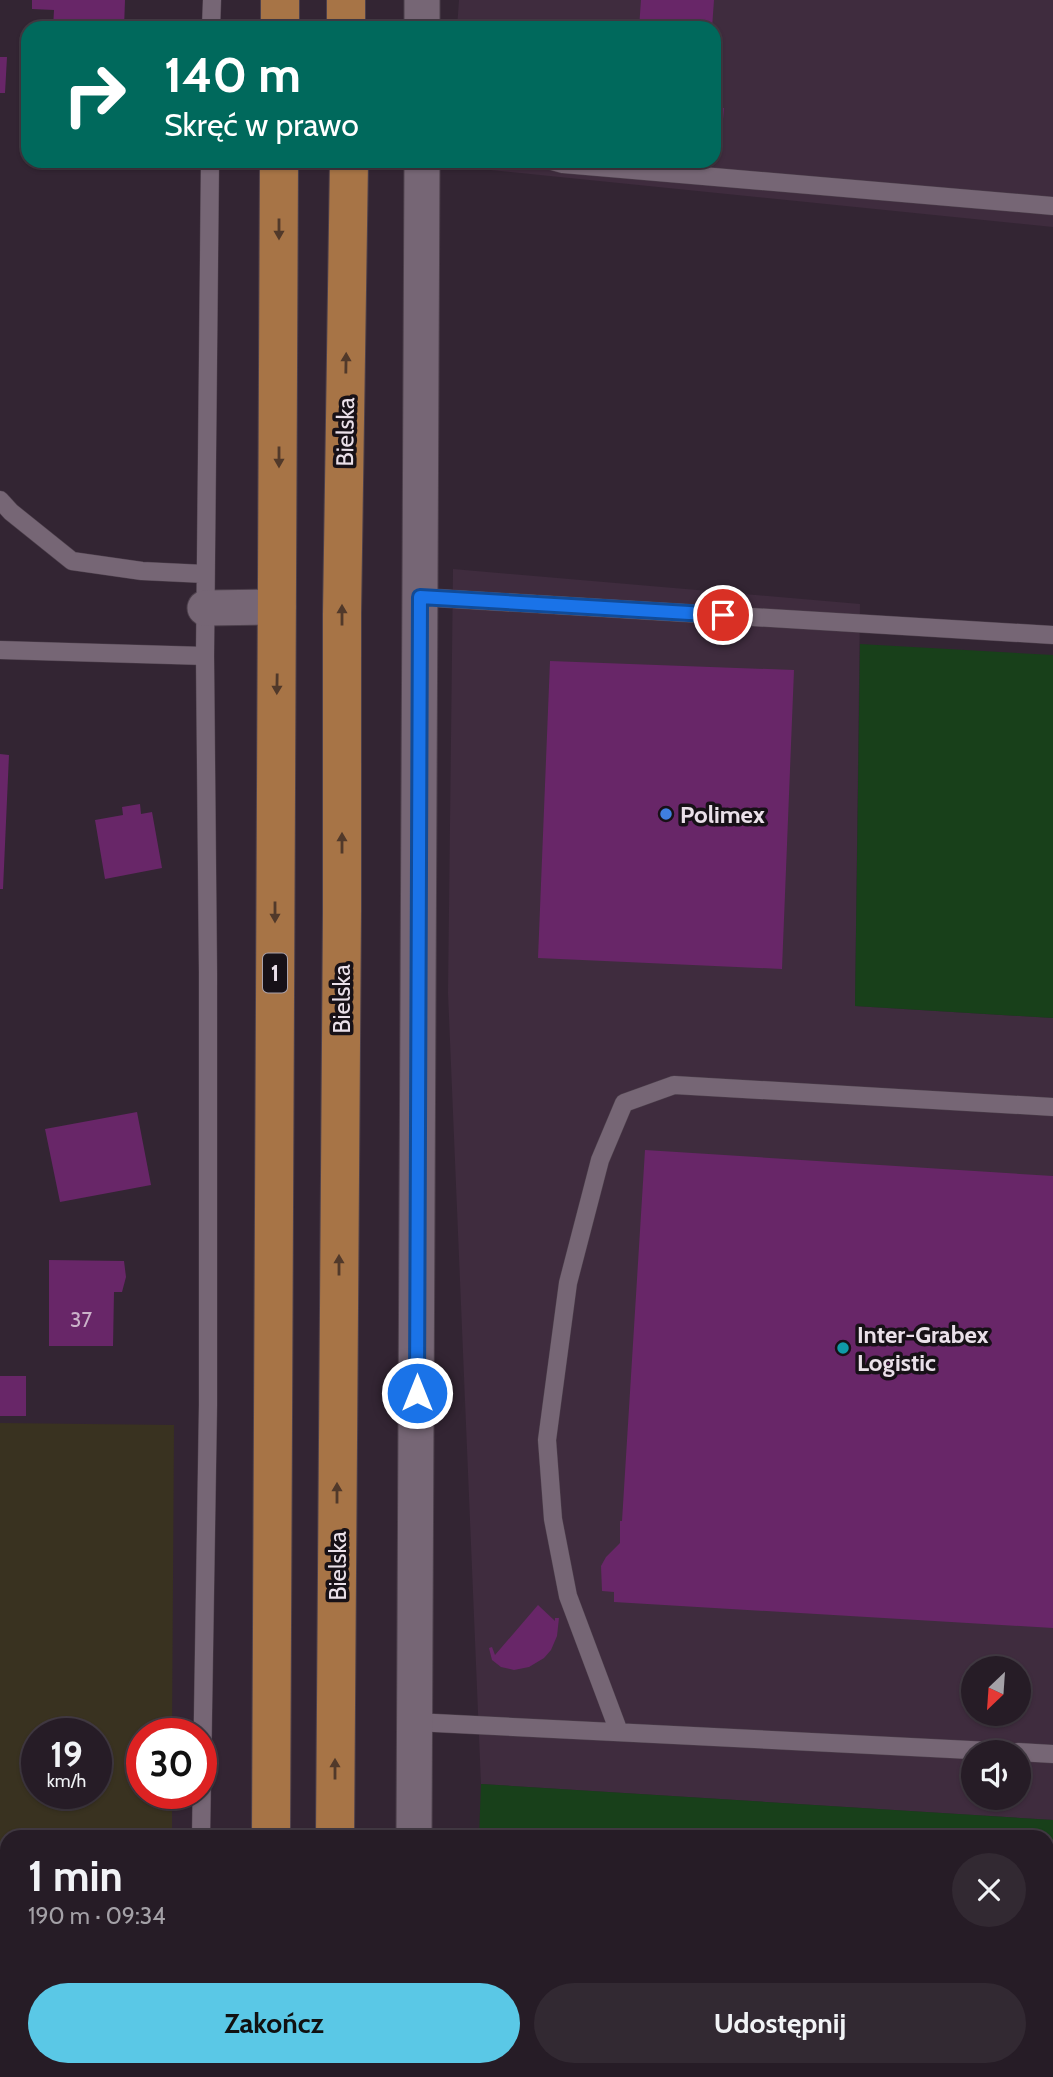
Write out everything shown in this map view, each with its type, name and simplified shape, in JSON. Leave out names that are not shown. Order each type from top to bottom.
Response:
[{"type":"main road","points":[[280,0],[280,21]]},
{"type":"main road","points":[[346,0],[346,21]]},
{"type":"main road","name":"1","points":[[271,1830],[279,168]]},
{"type":"main road","name":"Bielska","points":[[335,1830],[342,614],[352,169]]},
{"type":"street","points":[[422,0],[422,21]]},
{"type":"street","points":[[414,1830],[422,168]]},
{"type":"street","points":[[205,591],[278,607]]},
{"type":"lane","points":[[211,21],[212,0]]},
{"type":"lane","points":[[201,1830],[208,1405],[205,591],[210,168]]},
{"type":"lane","points":[[601,168],[1053,206]]},
{"type":"lane","points":[[0,500],[72,561],[142,571],[205,591]]},
{"type":"lane","points":[[420,597],[1053,635]]},
{"type":"lane","points":[[0,650],[205,656]]},
{"type":"lane","points":[[619,1732],[568,1596],[553,1519],[547,1440],[568,1283],[600,1160],[624,1103],[674,1085],[1053,1107]]},
{"type":"lane","points":[[415,1722],[961,1749]]},
{"type":"lane","points":[[1031,1753],[1053,1754]]},
{"type":"shaded area","points":[[459,0],[1053,0],[1053,227],[472,168],[721,168],[721,21],[458,21]]},
{"type":"shaded area","points":[[453,569],[860,604],[855,1006],[1053,1018],[1053,1820],[481,1784],[448,993]]},
{"type":"shaded area","points":[[0,1423],[174,1425],[172,1718],[126,1718],[126,1809],[172,1809],[172,1830],[0,1830]]},
{"type":"green space","points":[[860,644],[1053,655],[1053,1018],[855,1006]]},
{"type":"green space","points":[[481,1784],[1053,1820],[1053,1830],[479,1830]]},
{"type":"building","points":[[32,0],[125,0],[124,21],[53,21],[54,10],[32,9]]},
{"type":"building","points":[[641,0],[714,0],[712,21],[640,21]]},
{"type":"building","points":[[0,57],[7,57],[5,93],[0,93]]},
{"type":"building","points":[[721,108],[724,108],[721,142]]},
{"type":"building","name":"Polimex","points":[[550,661],[794,670],[782,969],[538,958]]},
{"type":"building","points":[[0,754],[9,755],[3,889],[0,889]]},
{"type":"building","points":[[140,804],[141,814],[152,812],[162,868],[105,879],[95,820],[123,815],[122,807]]},
{"type":"building","points":[[137,1112],[151,1185],[60,1202],[45,1129]]},
{"type":"building","name":"Inter-Grabex Logistic","points":[[645,1150],[1053,1176],[1053,1628],[614,1602],[614,1592],[602,1591],[601,1566],[620,1543]]},
{"type":"building","points":[[49,1260],[124,1261],[126,1277],[122,1292],[114,1292],[113,1346],[49,1346]]},
{"type":"building","points":[[0,1376],[26,1376],[26,1416],[0,1416]]},
{"type":"building","points":[[538,1605],[555,1621],[555,1618],[559,1618],[557,1636],[551,1650],[529,1667],[514,1670],[501,1667],[492,1660],[489,1648],[492,1647],[495,1655]]},
{"type":"place","name":"Polimex","points":[[666,814]]},
{"type":"place","name":"Inter-Grabex Logistic","points":[[843,1348]]},
{"type":"route","points":[[417,1393],[420,597],[723,615]]}]
